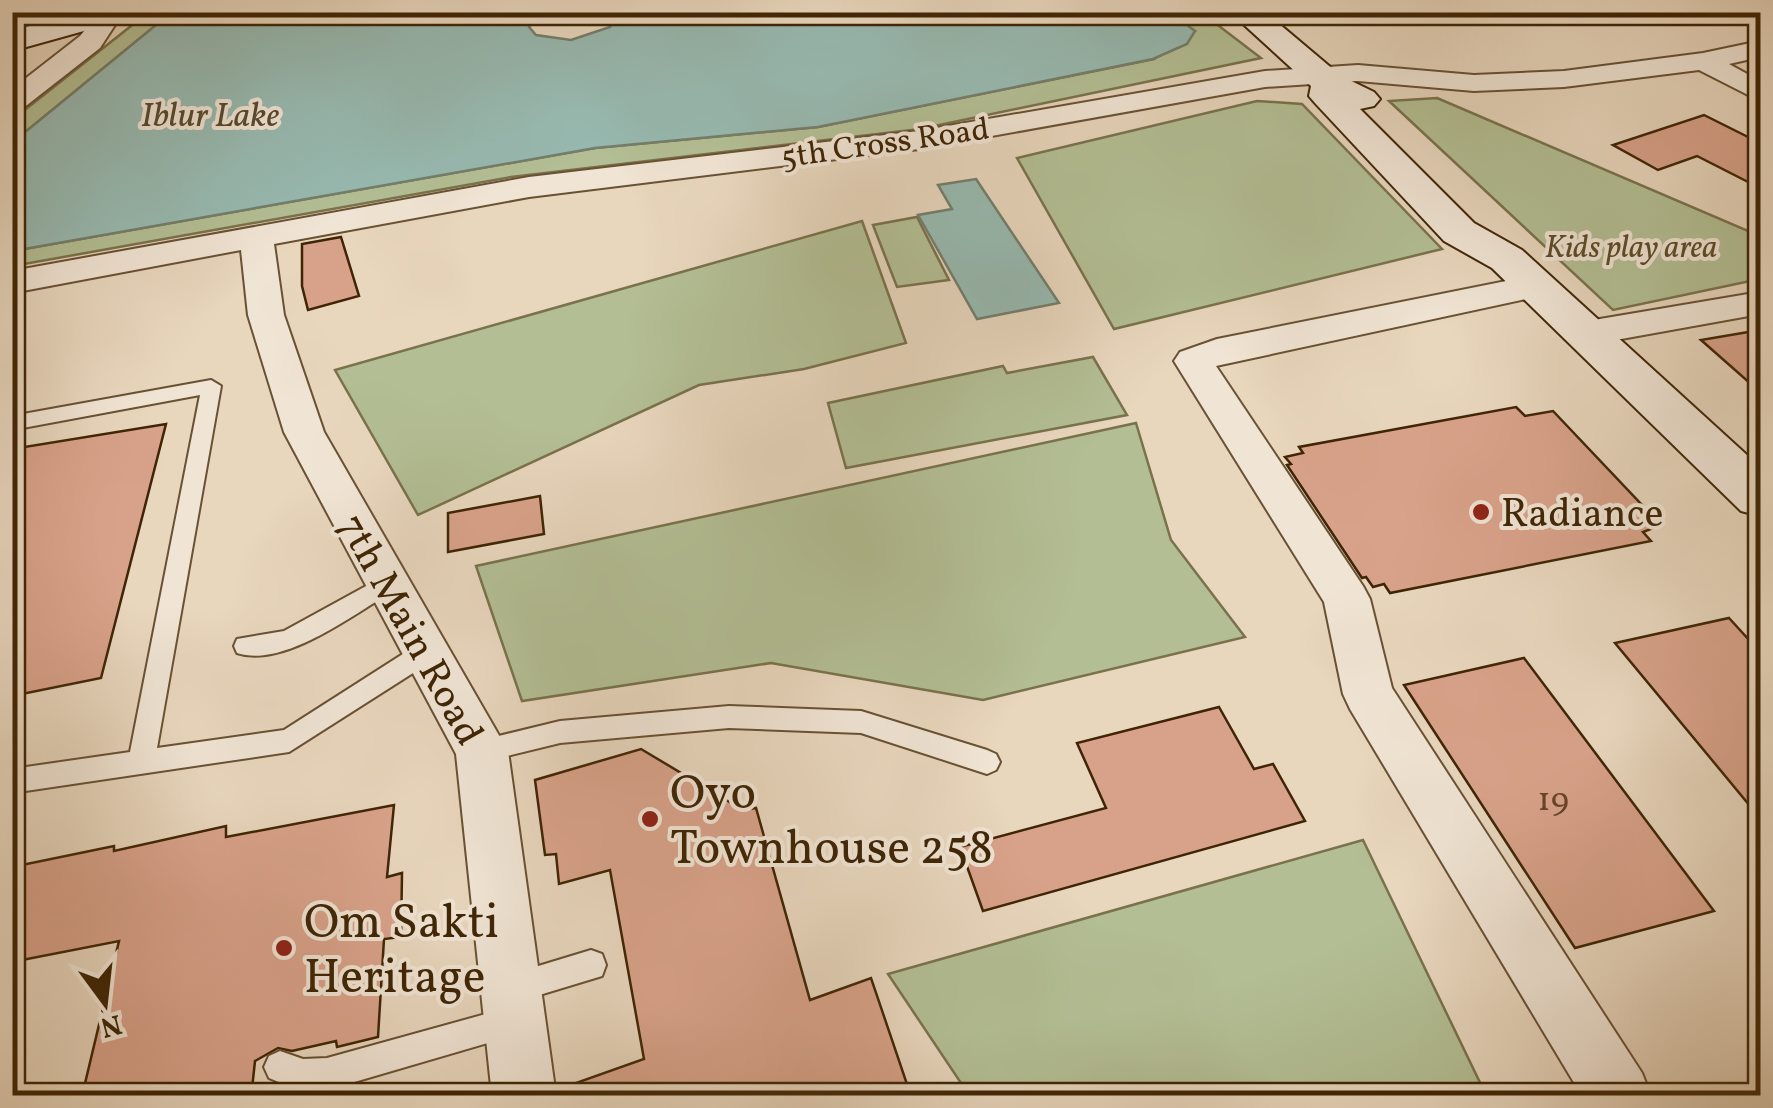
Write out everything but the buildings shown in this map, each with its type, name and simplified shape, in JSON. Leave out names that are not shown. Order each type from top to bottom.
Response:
[{"type":"highway","points":[[12,21],[45,12]]},
{"type":"street","points":[[1245,12],[1325,79],[1327,96],[1459,232],[1521,272],[1760,498]]},
{"type":"street","points":[[12,40],[107,15]]},
{"type":"street","points":[[12,103],[90,42],[107,15]]},
{"type":"street","name":"5th Cross Road","points":[[12,282],[529,188],[919,140],[1265,79],[1325,79],[1358,73],[1474,84],[1564,80],[1760,49]]},
{"type":"street","points":[[1703,61],[1760,92]]},
{"type":"street","name":"7th Main Road","points":[[256,236],[266,315],[304,432],[482,751],[524,1096]]},
{"type":"street","points":[[1521,272],[1193,360],[1346,599],[1368,694],[1618,1096]]},
{"type":"street","points":[[1588,333],[1760,303]]},
{"type":"lane","points":[[1476,12],[1596,19]]},
{"type":"lane","points":[[12,423],[211,386],[142,760]]},
{"type":"lane","points":[[246,646],[289,640],[388,583]]},
{"type":"lane","points":[[12,781],[288,741],[426,652]]},
{"type":"lane","points":[[482,751],[560,732],[729,718],[861,722],[988,762]]},
{"type":"lane","points":[[280,1068],[303,1075],[328,1074],[512,1005],[591,965]]},
{"type":"green space","points":[[190,13],[156,25],[13,142],[12,120],[145,15]]},
{"type":"green space","points":[[1169,13],[1202,13],[1261,58],[920,129],[511,177],[13,266],[13,251],[595,148],[818,127],[1154,59],[1195,31]]},
{"type":"green space","name":"Kids play area","points":[[1437,98],[1760,236],[1760,279],[1613,310],[1389,101]]},
{"type":"green space","points":[[1257,101],[1302,104],[1442,249],[1114,329],[1017,158]]},
{"type":"green space","points":[[917,217],[949,280],[897,287],[873,225]]},
{"type":"green space","points":[[862,221],[906,343],[804,369],[699,385],[418,515],[335,370]]},
{"type":"green space","points":[[1093,357],[1127,415],[846,468],[828,403],[1003,366],[1007,373]]},
{"type":"green space","points":[[1136,423],[1171,540],[1245,637],[983,700],[771,663],[522,701],[476,566]]},
{"type":"green space","points":[[1363,840],[1486,1095],[969,1095],[888,974]]},
{"type":"water","name":"Iblur Lake","points":[[190,12],[541,12],[529,27],[536,35],[571,40],[610,27],[615,18],[612,13],[1169,12],[1195,31],[1187,44],[1153,59],[818,127],[595,148],[13,251],[13,142],[156,25]]},
{"type":"water","points":[[976,179],[1059,303],[977,319],[918,215],[952,209],[938,185]]},
{"type":"railway","points":[[12,18],[35,12]]},
{"type":"place","name":"Radiance","points":[[1481,512]]},
{"type":"place","name":"Oyo Townhouse 258","points":[[650,819]]},
{"type":"place","name":"Om Sakti Heritage","points":[[284,948]]}]
